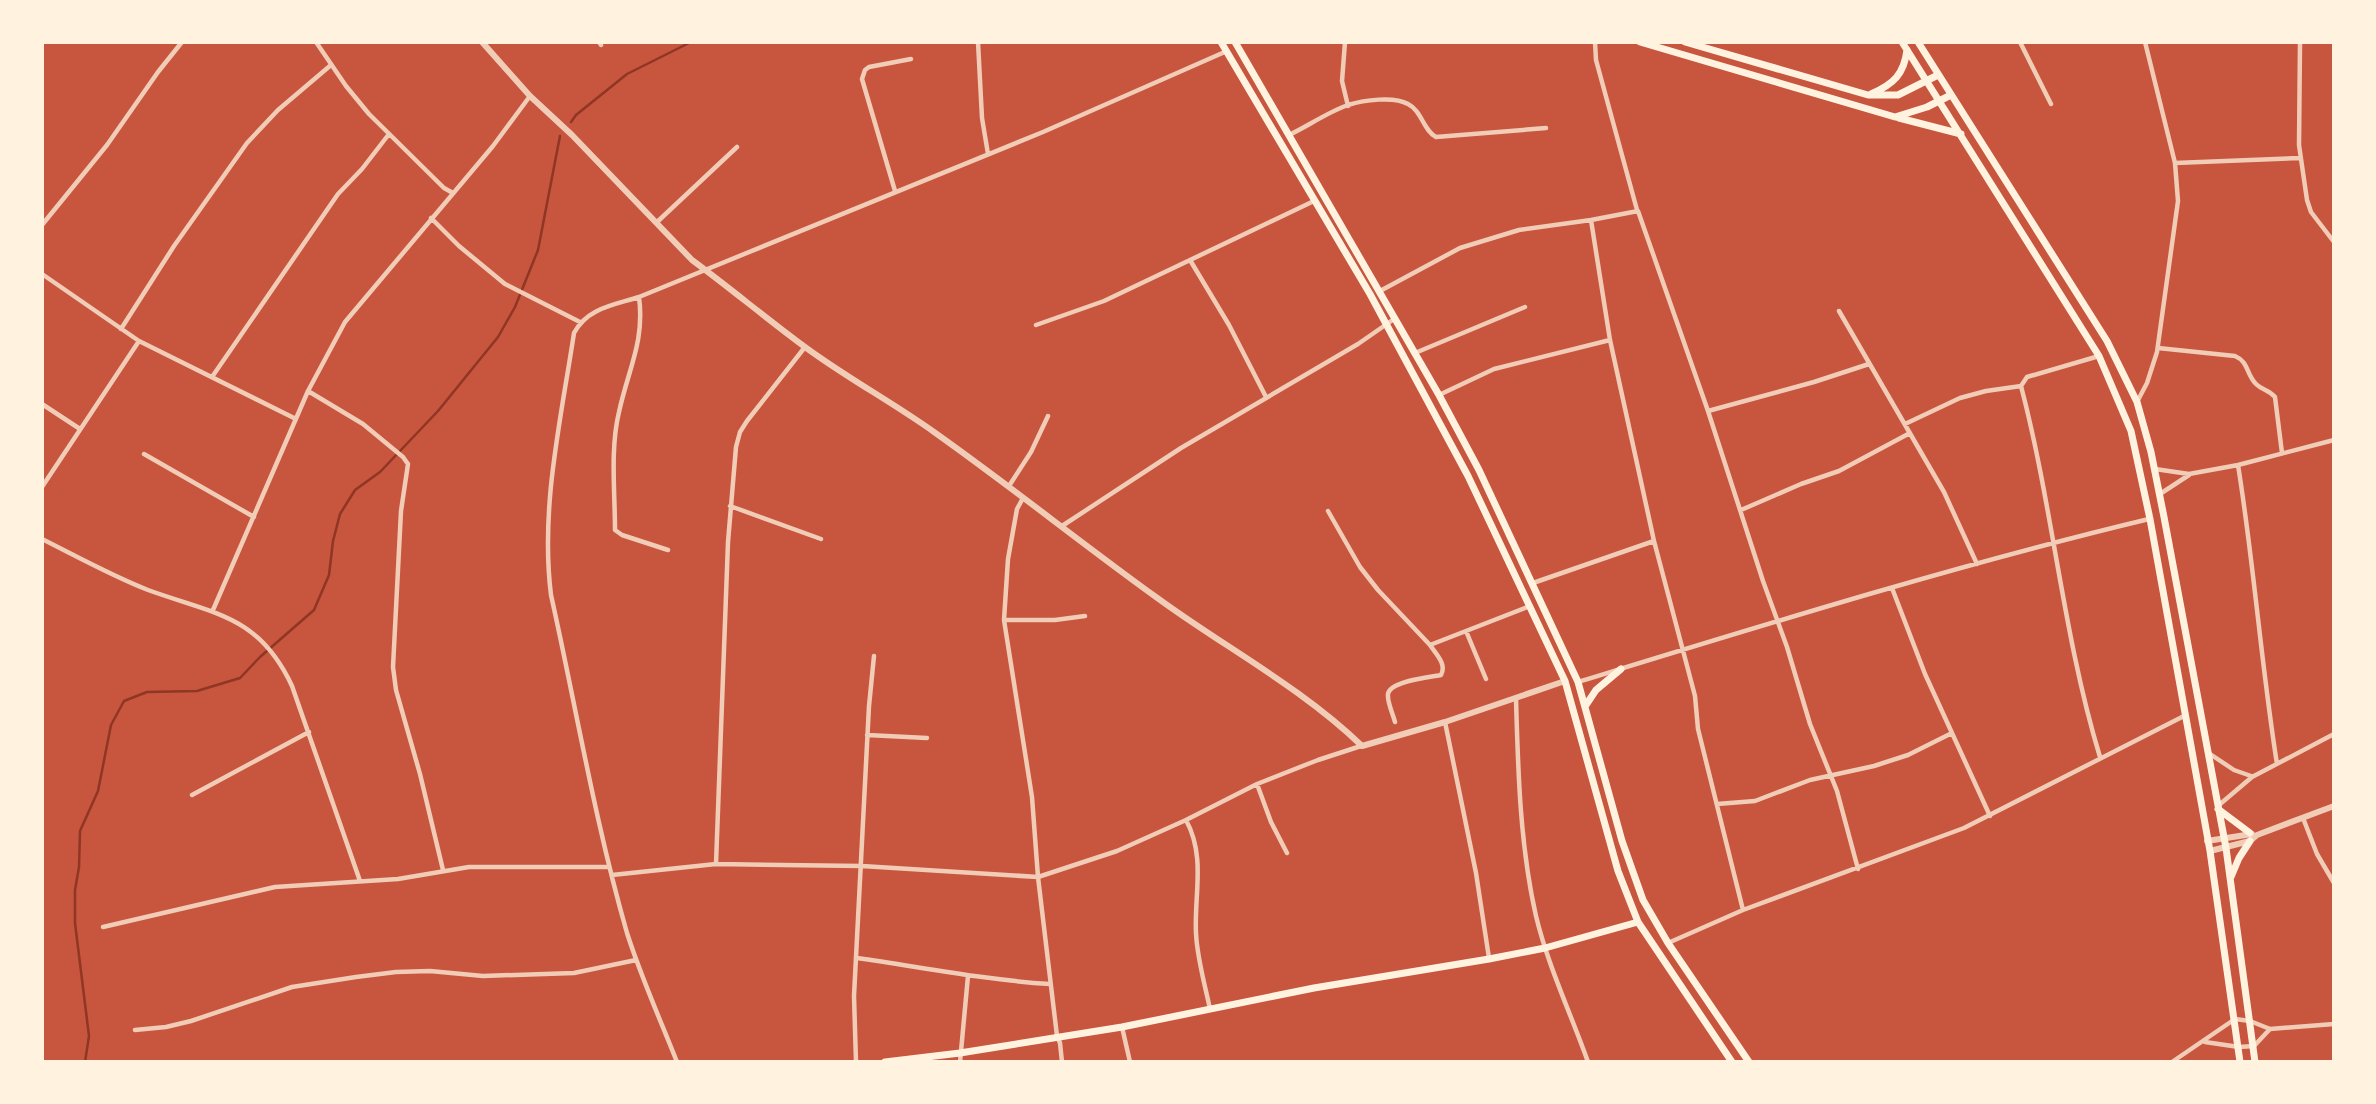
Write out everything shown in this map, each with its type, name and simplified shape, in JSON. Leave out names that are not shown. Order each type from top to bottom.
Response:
[{"type":"main road","points":[[1221,42],[1386,324],[1468,476],[1565,681],[1618,871],[1638,922],[1732,1062]]},
{"type":"main road","points":[[1235,42],[1380,291],[1479,470],[1578,682],[1622,841],[1643,901],[1668,943],[1749,1062]]},
{"type":"main road","points":[[1640,42],[1844,103],[1961,134]]},
{"type":"main road","points":[[1685,42],[1868,95],[1898,94],[1938,75]]},
{"type":"main road","points":[[1918,42],[2107,341],[2137,402],[2160,494],[2226,848],[2255,1062]]},
{"type":"main road","points":[[1868,95],[1897,79],[1905,63],[1905,45]]},
{"type":"main road","points":[[1905,45],[2099,356],[2131,431],[2150,519],[2210,851],[2240,1062]]},
{"type":"main road","points":[[1895,117],[1939,102],[1951,95]]},
{"type":"main road","points":[[2042,265],[2054,258]]},
{"type":"main road","points":[[1468,476],[1479,470]]},
{"type":"main road","points":[[1586,705],[1596,690],[1621,668]]},
{"type":"main road","points":[[1601,808],[1613,806]]},
{"type":"main road","points":[[2218,808],[2252,836],[2230,877]]},
{"type":"main road","points":[[885,1062],[1122,1027],[1314,988],[1489,959],[1545,948],[1638,922]]},
{"type":"main road","points":[[1703,1018],[1715,1010]]},
{"type":"street","points":[[42,225],[107,145],[182,42]]},
{"type":"street","points":[[316,42],[346,86],[389,134],[444,188],[453,193]]},
{"type":"street","points":[[482,42],[530,96],[572,135],[692,260],[806,347],[932,430],[1024,496],[1172,609],[1301,694],[1362,746]]},
{"type":"street","points":[[978,42],[982,118],[988,154]]},
{"type":"street","points":[[1345,42],[1342,81],[1348,106]]},
{"type":"street","points":[[1595,42],[1596,60],[1637,211],[1708,411],[1810,723],[1830,775],[1858,869]]},
{"type":"street","points":[[2020,42],[2052,104]]},
{"type":"street","points":[[2137,402],[2153,369],[2158,348],[2178,201],[2175,163],[2145,42]]},
{"type":"street","points":[[2300,42],[2300,158],[2307,200],[2311,212],[2334,242]]},
{"type":"street","points":[[677,1062],[649,998],[609,867],[551,595],[547,566],[547,529],[574,333],[580,322],[594,312],[639,297],[988,154],[1227,51]]},
{"type":"street","points":[[895,191],[862,79],[869,67],[911,60]]},
{"type":"street","points":[[121,329],[174,246],[247,143],[278,110],[331,65]]},
{"type":"street","points":[[213,610],[308,391],[345,322],[493,146],[530,96]]},
{"type":"street","points":[[1289,135],[1348,106],[1391,100],[1406,103],[1417,112],[1430,134],[1443,138],[1477,132],[1546,128]]},
{"type":"street","points":[[212,377],[338,194],[389,134]]},
{"type":"street","points":[[656,224],[737,147]]},
{"type":"street","points":[[2175,163],[2300,158]]},
{"type":"street","points":[[1035,325],[1104,301],[1314,201]]},
{"type":"street","points":[[1380,291],[1460,247],[1520,230],[1637,211]]},
{"type":"street","points":[[431,218],[459,246],[505,284],[580,322]]},
{"type":"street","points":[[1591,220],[1610,340],[1654,541],[1695,696],[1698,729],[1743,910]]},
{"type":"street","points":[[1190,260],[1229,325],[1266,397]]},
{"type":"street","points":[[42,274],[139,341],[296,419]]},
{"type":"street","points":[[639,297],[640,337],[618,413],[615,530],[622,535],[668,550]]},
{"type":"street","points":[[1415,353],[1525,307]]},
{"type":"street","points":[[1839,311],[1959,522],[1977,564]]},
{"type":"street","points":[[1062,526],[1181,448],[1358,344],[1395,319]]},
{"type":"street","points":[[1439,395],[1494,369],[1610,340]]},
{"type":"street","points":[[42,487],[139,341]]},
{"type":"street","points":[[716,864],[730,506],[736,447],[740,432],[806,347]]},
{"type":"street","points":[[2158,348],[2239,357],[2247,365],[2253,381],[2270,391],[2274,397],[2281,453]]},
{"type":"street","points":[[2099,356],[2027,377],[2021,386],[2085,700],[2100,757]]},
{"type":"street","points":[[1708,411],[1869,364]]},
{"type":"street","points":[[1905,424],[1971,394],[2021,386]]},
{"type":"street","points":[[308,391],[363,424],[403,457],[408,467],[399,538],[393,667],[396,690],[443,870]]},
{"type":"street","points":[[42,404],[80,429]]},
{"type":"street","points":[[1009,486],[1031,452],[1048,416]]},
{"type":"street","points":[[1741,510],[1839,471],[1910,433]]},
{"type":"street","points":[[2155,469],[2189,474],[2238,465],[2334,440]]},
{"type":"street","points":[[144,454],[254,517]]},
{"type":"street","points":[[2238,465],[2277,764]]},
{"type":"street","points":[[2160,494],[2189,474]]},
{"type":"street","points":[[1024,496],[1017,509],[1008,559],[1004,620],[1032,797],[1050,984],[1056,1037],[1060,1043],[1062,1062]]},
{"type":"street","points":[[730,506],[821,539]]},
{"type":"street","points":[[1328,511],[1360,567],[1430,645],[1443,664],[1441,675],[1394,685],[1388,690],[1395,722]]},
{"type":"street","points":[[1578,682],[1892,588],[2052,543],[2150,519]]},
{"type":"street","points":[[42,538],[146,589],[213,610],[246,627],[269,646],[288,675],[360,881]]},
{"type":"street","points":[[1533,583],[1654,541]]},
{"type":"street","points":[[1892,588],[1925,674],[1990,816]]},
{"type":"street","points":[[1430,645],[1531,606]]},
{"type":"street","points":[[1004,620],[1055,620],[1084,616]]},
{"type":"street","points":[[1466,631],[1486,679]]},
{"type":"street","points":[[856,1062],[854,996],[867,735],[874,656]]},
{"type":"street","points":[[612,875],[716,864],[862,866],[1038,877],[1117,851],[1256,784],[1318,760],[1446,722],[1565,681]]},
{"type":"street","points":[[1516,699],[1523,823],[1530,885],[1545,948],[1588,1062]]},
{"type":"street","points":[[1668,943],[1743,910],[1858,869],[1990,816],[2184,716]]},
{"type":"street","points":[[1446,722],[1476,873],[1489,959]]},
{"type":"street","points":[[192,795],[309,732]]},
{"type":"street","points":[[1717,804],[1755,801],[1810,780],[1874,766],[1908,755],[1952,733]]},
{"type":"street","points":[[2218,808],[2252,777],[2334,734]]},
{"type":"street","points":[[867,735],[927,738]]},
{"type":"street","points":[[2208,752],[2223,764],[2252,777]]},
{"type":"street","points":[[1256,784],[1287,853]]},
{"type":"street","points":[[2210,851],[2226,848],[2334,806]]},
{"type":"street","points":[[2303,818],[2317,854],[2334,883]]},
{"type":"street","points":[[1186,820],[1198,851],[1199,898],[1196,934],[1210,1009]]},
{"type":"street","points":[[2207,841],[2252,836]]},
{"type":"street","points":[[103,927],[275,887],[398,879],[469,867],[609,867]]},
{"type":"street","points":[[856,958],[939,969],[968,976],[1050,984]]},
{"type":"street","points":[[135,1030],[191,1021],[292,988],[382,974],[429,971],[483,976],[574,973],[636,960]]},
{"type":"street","points":[[960,1062],[968,976]]},
{"type":"street","points":[[2172,1062],[2235,1019],[2250,1021],[2270,1029],[2334,1024]]},
{"type":"street","points":[[1122,1027],[1130,1062]]},
{"type":"street","points":[[2205,1042],[2239,1047],[2254,1046],[2270,1029]]},
{"type":"waterway","points":[[571,122],[627,74],[691,42]]},
{"type":"waterway","points":[[85,1062],[89,1036],[75,923],[75,890],[80,831],[98,791],[111,725],[124,701],[147,692],[197,691],[240,678],[314,610],[329,575],[340,514],[355,490],[380,472],[438,411],[498,337],[515,307],[538,250],[560,136]]}]
